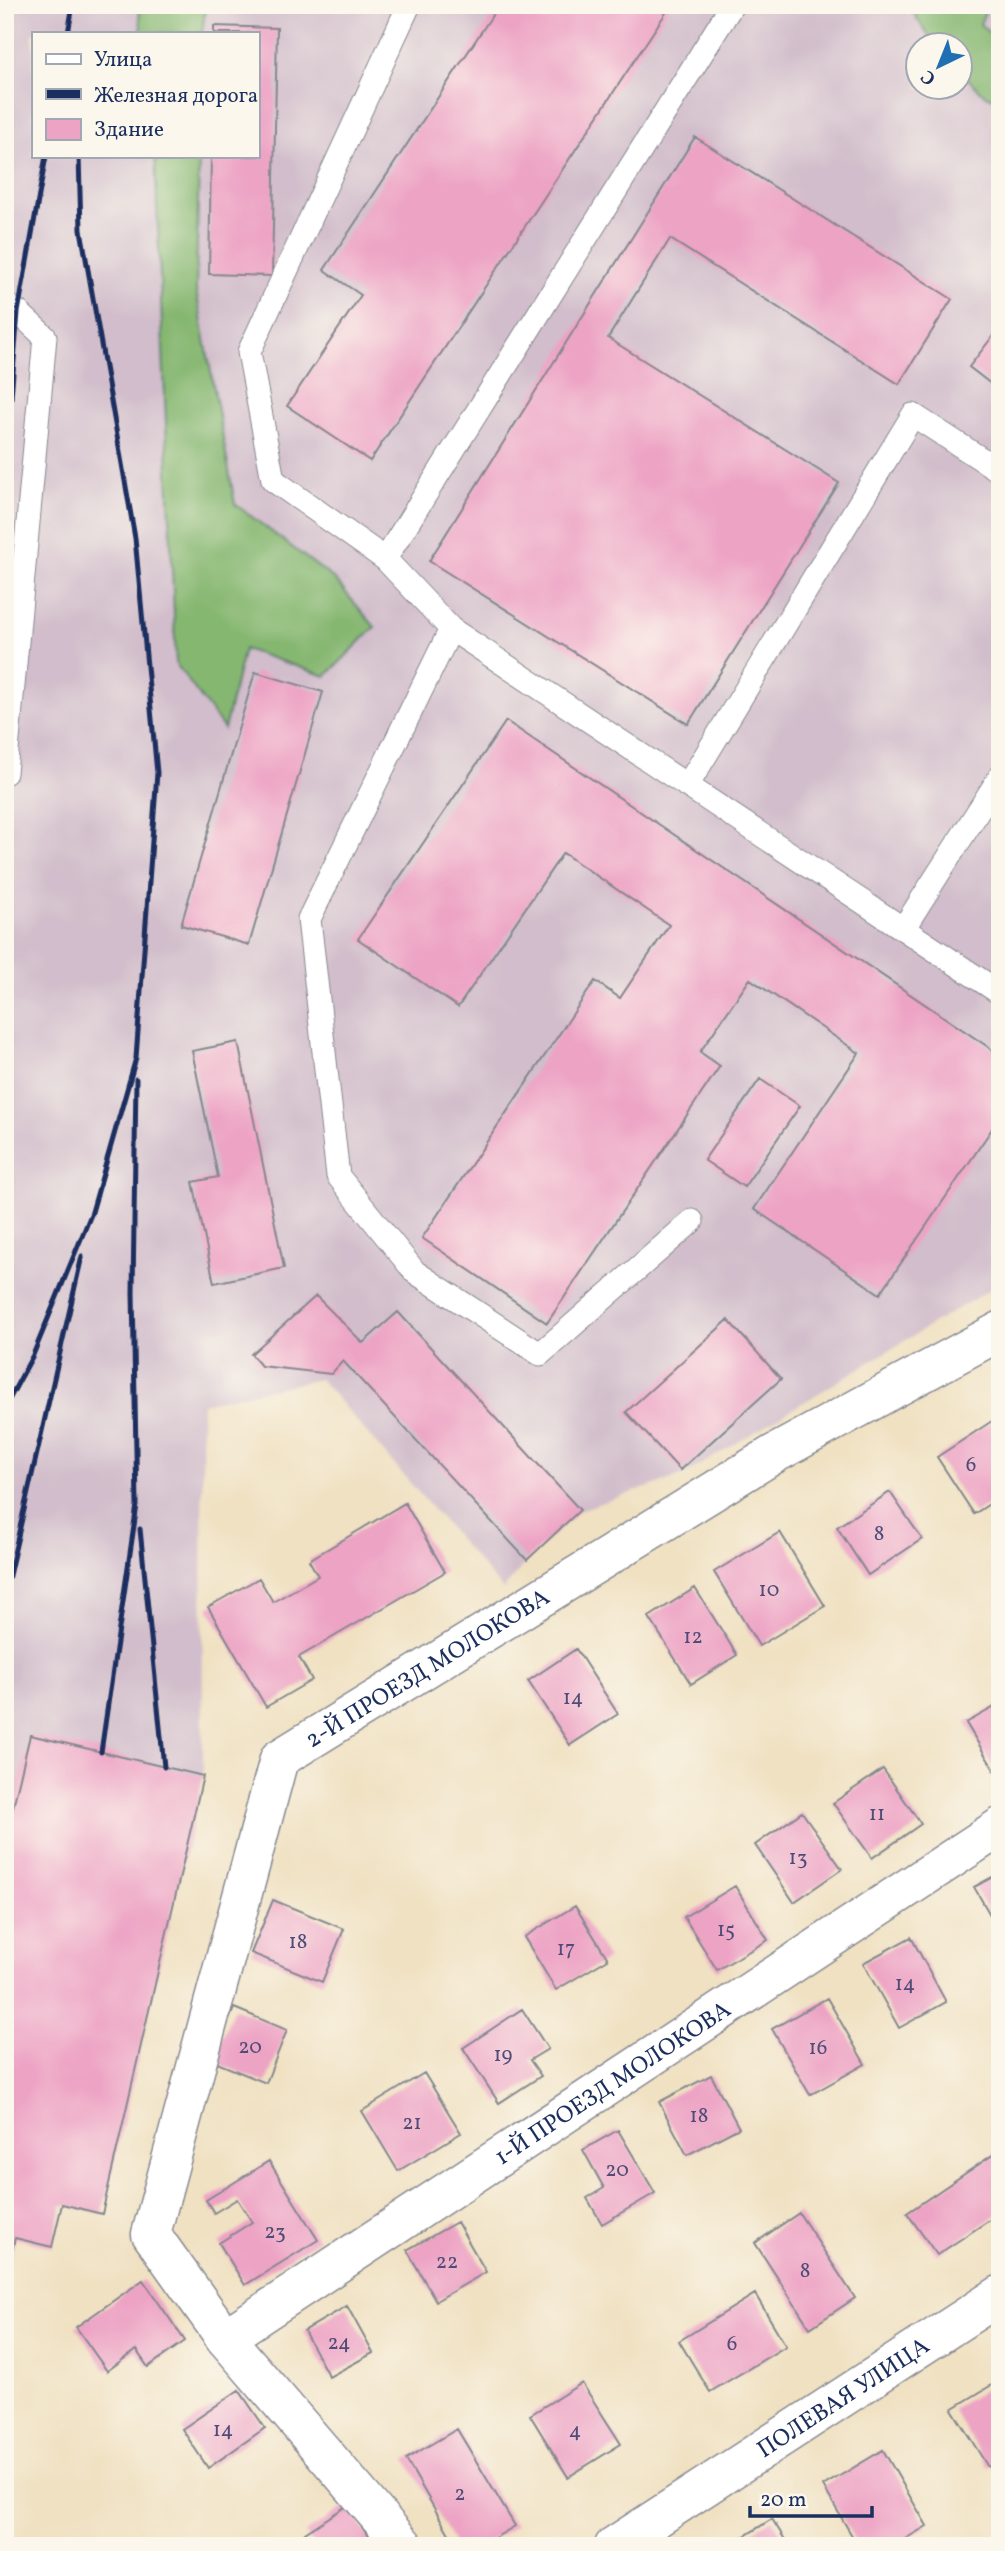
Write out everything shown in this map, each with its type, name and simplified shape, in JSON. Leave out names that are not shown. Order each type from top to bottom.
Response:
[{"type":"street","name":"2-Й ПРОЕЗД МОЛОКОВА","points":[[225,2338],[151,2234],[279,1759],[774,1454],[1000,1331]]},
{"type":"street","name":"1-Й ПРОЕЗД МОЛОКОВА","points":[[225,2338],[1000,1826]]},
{"type":"street","name":"ПОЛЕВАЯ УЛИЦА","points":[[614,2546],[1000,2295]]},
{"type":"street","points":[[225,2338],[404,2546]]},
{"type":"lane","points":[[409,5],[249,352],[273,480],[386,559],[451,629],[1000,993]]},
{"type":"lane","points":[[386,559],[732,5]]},
{"type":"lane","points":[[5,305],[18,312],[45,337],[5,773]]},
{"type":"lane","points":[[687,786],[913,415],[1000,471]]},
{"type":"lane","points":[[451,629],[309,919],[338,1176],[415,1272],[540,1354],[692,1222]]},
{"type":"lane","points":[[903,929],[1000,777]]},
{"type":"shaded area","points":[[5,5],[1000,5],[1000,1283],[682,1476],[580,1510],[527,1560],[503,1590],[320,1379],[202,1403],[203,1776],[102,2214],[62,2205],[52,2247],[15,2238],[5,2278]]},
{"type":"green space","points":[[138,5],[206,5],[202,32],[142,32]]},
{"type":"green space","points":[[908,5],[988,5],[980,24],[1000,43],[1000,101],[982,93],[974,85],[974,32],[926,32]]},
{"type":"green space","points":[[155,158],[199,158],[196,290],[235,504],[334,579],[375,627],[326,676],[244,649],[224,729],[176,664]]},
{"type":"building","points":[[499,5],[671,5],[370,461],[287,406],[361,295],[324,270]]},
{"type":"building","points":[[214,26],[277,28],[272,276],[209,274],[211,158],[259,158],[259,32],[214,32]]},
{"type":"building","points":[[695,137],[952,299],[899,384],[670,239],[608,338],[839,483],[688,724],[429,561]]},
{"type":"building","points":[[1000,327],[1000,391],[969,367]]},
{"type":"building","points":[[255,672],[323,692],[249,945],[181,925]]},
{"type":"building","points":[[506,721],[1000,1055],[1000,1117],[880,1294],[754,1209],[859,1053],[750,979],[700,1052],[720,1066],[547,1323],[422,1238],[595,981],[620,998],[669,925],[563,853],[458,1007],[358,939]]},
{"type":"building","points":[[238,1042],[284,1268],[214,1283],[193,1182],[218,1177],[192,1051]]},
{"type":"building","points":[[760,1079],[800,1106],[744,1187],[704,1160]]},
{"type":"building","points":[[316,1296],[363,1343],[398,1312],[580,1510],[527,1560],[343,1361],[331,1374],[261,1366],[251,1354]]},
{"type":"building","points":[[728,1320],[781,1379],[680,1470],[626,1412]]},
{"type":"building","points":[[995,1419],[1000,1426],[1000,1471],[995,1474],[1000,1481],[1000,1497],[974,1514],[937,1457]]},
{"type":"building","points":[[890,1492],[922,1539],[868,1575],[837,1527]]},
{"type":"building","points":[[405,1503],[445,1572],[299,1657],[312,1680],[266,1707],[208,1607],[259,1578],[273,1602],[318,1576],[309,1560]]},
{"type":"building","points":[[780,1532],[825,1606],[759,1646],[714,1572]]},
{"type":"building","points":[[695,1588],[737,1655],[691,1684],[649,1617]]},
{"type":"building","points":[[576,1649],[618,1714],[570,1745],[528,1681]]},
{"type":"building","points":[[1000,1704],[1000,1771],[996,1773],[966,1723]]},
{"type":"building","points":[[30,1735],[203,1776],[102,2214],[62,2204],[52,2247],[15,2238],[6,2274],[5,1841]]},
{"type":"building","points":[[883,1769],[921,1824],[872,1858],[833,1803]]},
{"type":"building","points":[[802,1812],[842,1869],[794,1902],[755,1845]]},
{"type":"building","points":[[1000,1873],[1000,1932],[974,1887]]},
{"type":"building","points":[[735,1886],[768,1940],[717,1970],[684,1917]]},
{"type":"building","points":[[273,1900],[344,1929],[322,1982],[251,1953]]},
{"type":"building","points":[[575,1906],[608,1959],[556,1990],[524,1937]]},
{"type":"building","points":[[911,1937],[946,2002],[899,2028],[863,1963]]},
{"type":"building","points":[[827,1998],[865,2064],[810,2095],[772,2029]]},
{"type":"building","points":[[234,2008],[287,2030],[266,2083],[212,2061]]},
{"type":"building","points":[[522,2009],[548,2049],[530,2060],[541,2076],[499,2103],[463,2048]]},
{"type":"building","points":[[424,2073],[461,2133],[398,2171],[362,2111]]},
{"type":"building","points":[[711,2075],[739,2128],[687,2155],[659,2102]]},
{"type":"building","points":[[618,2130],[655,2193],[602,2224],[587,2198],[604,2188],[583,2150]]},
{"type":"building","points":[[1000,2150],[1000,2213],[937,2255],[907,2213]]},
{"type":"building","points":[[269,2161],[318,2240],[245,2285],[219,2243],[252,2222],[237,2199],[214,2213],[206,2200]]},
{"type":"building","points":[[799,2213],[855,2298],[810,2328],[755,2243]]},
{"type":"building","points":[[457,2222],[486,2272],[436,2301],[407,2250]]},
{"type":"building","points":[[143,2280],[185,2341],[148,2367],[136,2350],[107,2371],[76,2327]]},
{"type":"building","points":[[755,2294],[786,2346],[710,2392],[679,2341]]},
{"type":"building","points":[[347,2306],[373,2353],[329,2377],[304,2331]]},
{"type":"building","points":[[1000,2380],[1000,2460],[988,2467],[952,2409]]},
{"type":"building","points":[[582,2383],[621,2444],[568,2477],[530,2415]]},
{"type":"building","points":[[239,2390],[265,2428],[208,2468],[182,2429]]},
{"type":"building","points":[[457,2429],[515,2526],[481,2546],[456,2546],[406,2459]]},
{"type":"building","points":[[883,2450],[927,2526],[893,2546],[858,2546],[823,2486]]},
{"type":"building","points":[[348,2505],[374,2546],[314,2546],[305,2533]]},
{"type":"building","points":[[772,2519],[789,2546],[729,2546]]},
{"type":"railway","points":[[68,32],[73,5]]},
{"type":"railway","points":[[5,471],[18,312],[46,158]]},
{"type":"railway","points":[[5,1407],[33,1355],[92,1212],[136,1058],[157,773],[135,538],[81,230],[79,158]]},
{"type":"railway","points":[[101,1752],[137,1505],[133,1293],[136,1079]]},
{"type":"railway","points":[[5,1593],[82,1256]]},
{"type":"railway","points":[[140,1529],[164,1767]]}]
